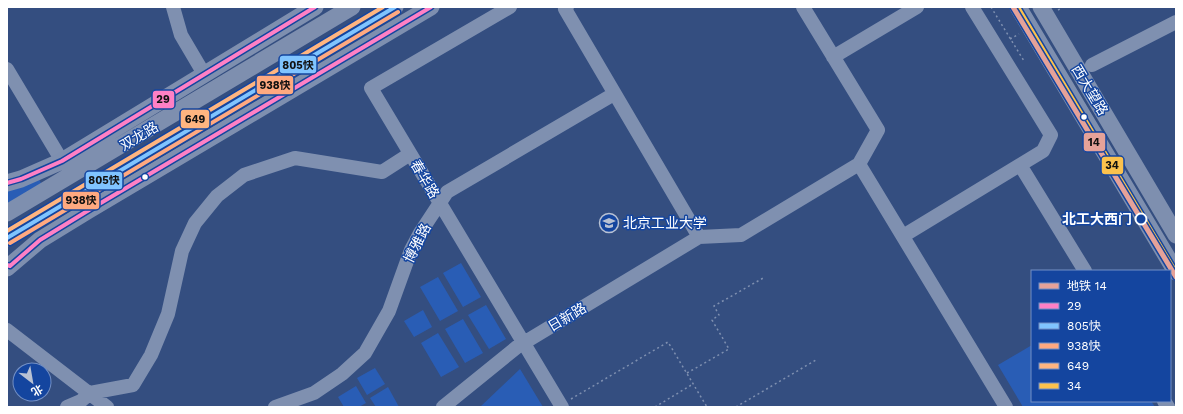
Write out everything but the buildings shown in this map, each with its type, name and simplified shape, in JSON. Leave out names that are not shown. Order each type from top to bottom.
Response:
[{"type":"main road","points":[[7,184],[62,160],[315,7]]},
{"type":"main road","name":"双龙路","points":[[7,213],[134,139],[352,7]]},
{"type":"main road","name":"双龙路","points":[[7,238],[395,7]]},
{"type":"main road","points":[[8,266],[40,240],[431,7]]},
{"type":"main road","name":"西大望路","points":[[1018,7],[1176,272]]},
{"type":"main road","name":"西大望路","points":[[1042,7],[1176,235]]},
{"type":"street","points":[[173,7],[181,35],[204,74]]},
{"type":"street","name":"春华路","points":[[510,7],[372,88],[410,154],[562,406]]},
{"type":"street","points":[[565,8],[699,237],[740,235],[859,164],[878,130],[803,7]]},
{"type":"street","points":[[833,57],[917,7]]},
{"type":"street","points":[[903,236],[1043,151],[1051,136],[972,7]]},
{"type":"street","points":[[1092,65],[1176,22]]},
{"type":"street","points":[[7,69],[62,160]]},
{"type":"street","name":"博雅路","points":[[275,407],[314,393],[342,374],[365,353],[389,310],[411,250],[420,233],[447,192],[614,94]]},
{"type":"street","points":[[67,407],[81,401],[90,393],[133,385],[151,355],[168,314],[182,251],[195,223],[217,196],[244,176],[295,158],[382,172],[410,154]]},
{"type":"street","points":[[859,164],[1006,407]]},
{"type":"street","points":[[1020,165],[1084,270]]},
{"type":"street","name":"日新路","points":[[443,407],[524,343],[699,237]]},
{"type":"street","points":[[7,330],[107,407]]},
{"type":"path","points":[[991,7],[1024,62]]},
{"type":"path","points":[[687,373],[729,349],[712,320],[719,315],[714,306],[765,276]]},
{"type":"path","points":[[562,406],[668,342],[707,407]]},
{"type":"path","points":[[736,407],[816,360]]},
{"type":"path","points":[[655,407],[693,384]]},
{"type":"shaded area","points":[[39,179],[42,185],[7,207],[7,190]]},
{"type":"shaded area","points":[[461,263],[481,297],[463,307],[443,273]]},
{"type":"shaded area","points":[[438,277],[458,311],[440,321],[420,287]]},
{"type":"shaded area","points":[[486,305],[506,339],[489,349],[468,315]]},
{"type":"shaded area","points":[[423,310],[432,327],[414,337],[404,321]]},
{"type":"shaded area","points":[[463,319],[483,353],[465,363],[445,329]]},
{"type":"shaded area","points":[[438,333],[459,367],[441,377],[421,343]]},
{"type":"shaded area","points":[[1031,346],[1031,402],[1152,402],[1155,407],[1023,407],[998,365]]},
{"type":"shaded area","points":[[375,368],[385,384],[367,395],[357,378]]},
{"type":"shaded area","points":[[520,369],[543,407],[480,407]]},
{"type":"shaded area","points":[[356,386],[366,403],[359,407],[344,407],[338,397]]},
{"type":"shaded area","points":[[388,387],[399,407],[376,407],[370,398]]},
{"type":"metro line","name":"14","points":[[1013,7],[1176,277]]},
{"type":"transit line","name":"29","points":[[7,183],[21,179],[62,161],[315,7]]},
{"type":"transit line","name":"649","points":[[7,231],[383,7]]},
{"type":"transit line","name":"805快","points":[[7,238],[395,7]]},
{"type":"transit line","name":"29","points":[[7,265],[10,266],[40,240],[89,210],[431,7]]},
{"type":"transit line","name":"34","points":[[1018,7],[1176,272]]},
{"type":"transit line","name":"938快","points":[[10,243],[398,12]]},
{"type":"place","name":"北工大西门","points":[[1141,219]]},
{"type":"place","name":"北京工业大学","points":[[609,223]]}]
